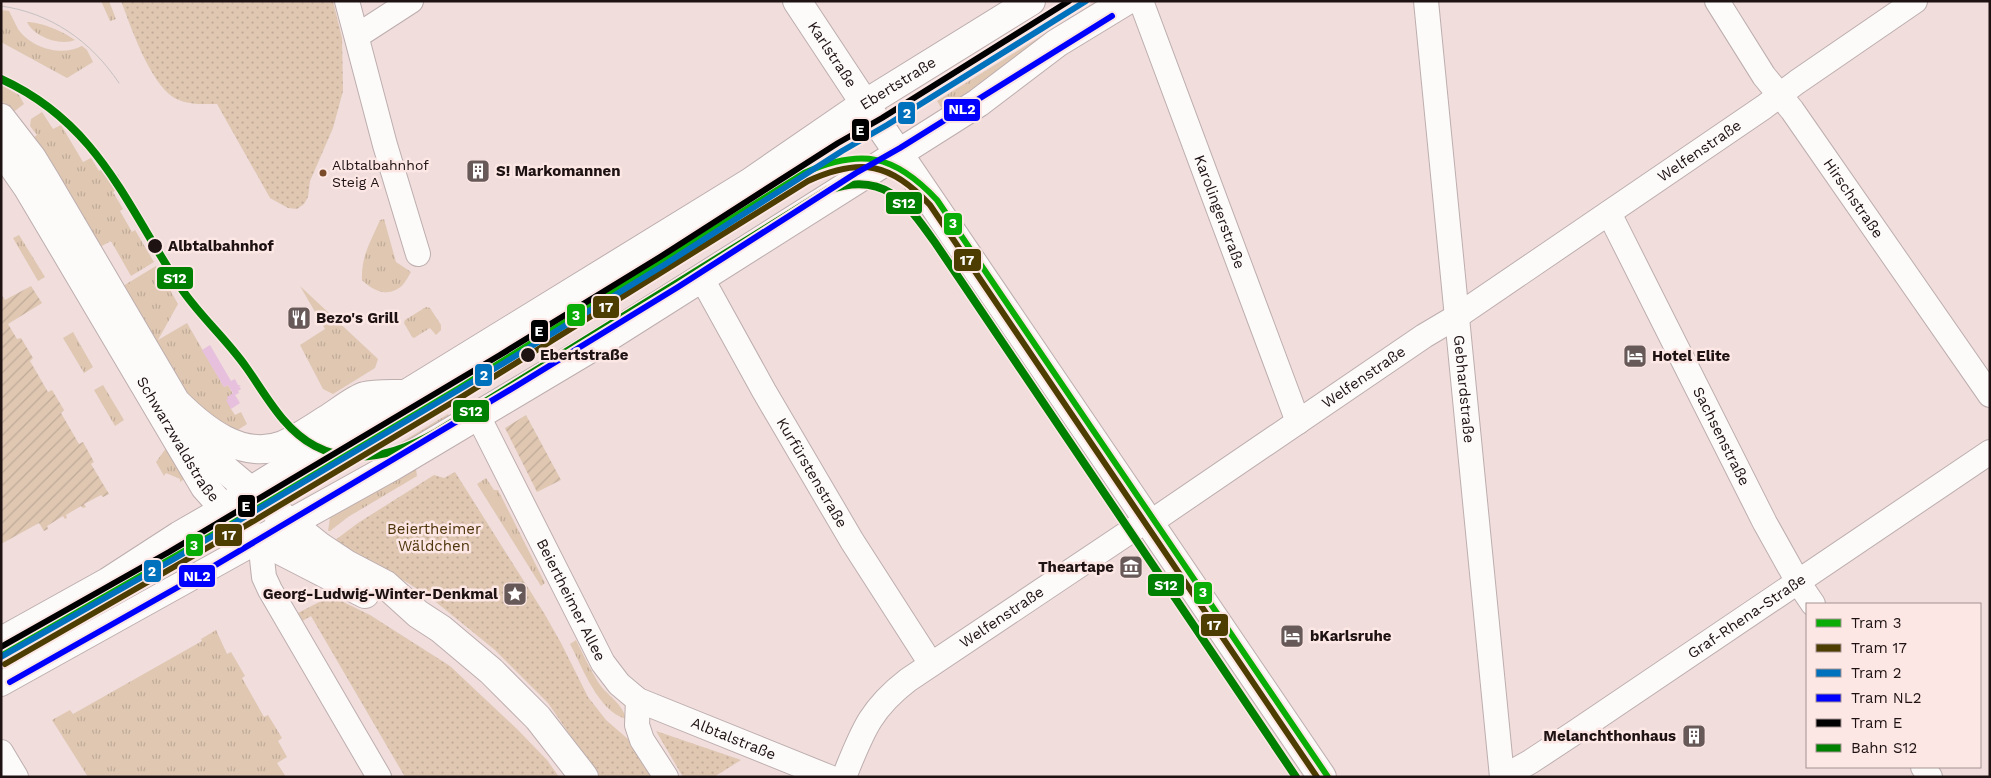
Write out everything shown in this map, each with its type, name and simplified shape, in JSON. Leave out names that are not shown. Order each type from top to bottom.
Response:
[{"type":"main road","name":"Karlstraße","points":[[796,1],[1322,777]]},
{"type":"main road","name":"Ebertstraße","points":[[223,508],[749,183],[865,104],[1031,1]]},
{"type":"main road","points":[[260,540],[393,466],[591,348],[996,90],[1057,43],[1126,1]]},
{"type":"main road","name":"Schwarzwaldstraße","points":[[1,118],[32,158],[176,402],[200,438],[226,470],[251,492]]},
{"type":"main road","name":"Schwarzwaldstraße","points":[[1,149],[9,168],[191,466],[205,487],[223,508],[242,528],[260,540]]},
{"type":"main road","name":"Schwarzwaldstraße","points":[[176,402],[189,416],[217,437],[250,448],[266,449],[280,446],[290,441],[364,396],[406,394]]},
{"type":"main road","points":[[251,492],[289,523],[346,564],[386,586],[418,614],[464,648],[516,695],[538,718],[584,777]]},
{"type":"main road","points":[[260,540],[370,597],[418,614]]},
{"type":"street","points":[[347,1],[385,144],[418,254]]},
{"type":"street","points":[[357,36],[411,1]]},
{"type":"street","name":"Karolingerstraße","points":[[1141,1],[1298,422]]},
{"type":"street","name":"Gebhardstraße","points":[[1426,1],[1502,777]]},
{"type":"street","name":"Hirschstraße","points":[[1717,1],[1764,76],[1780,95],[1908,275],[1990,395]]},
{"type":"street","name":"Welfenstraße","points":[[844,777],[870,718],[893,692],[931,664],[1144,522],[1154,520],[1456,317],[1915,1]]},
{"type":"street","name":"Sachsenstraße","points":[[1609,213],[1765,523],[1798,582],[1812,603]]},
{"type":"street","name":"Kurfürstenstraße","points":[[701,277],[764,391],[852,541],[931,664]]},
{"type":"street","name":"Beiertheimer Allee","points":[[478,416],[603,663],[619,684],[638,700]]},
{"type":"street","name":"Graf-Rhena-Straße","points":[[1502,777],[1574,733],[1990,452]]},
{"type":"street","name":"Ebertstraße","points":[[1,639],[107,580],[178,534],[223,508]]},
{"type":"street","points":[[1,684],[260,540],[264,577],[270,590],[379,777]]},
{"type":"street","points":[[638,700],[637,725],[642,740],[666,777]]},
{"type":"street","name":"Albtalstraße","points":[[638,700],[829,777]]},
{"type":"street","points":[[1,752],[16,777]]},
{"type":"green space","points":[[101,1],[109,1],[116,19],[110,21]]},
{"type":"green space","points":[[121,1],[333,1],[342,38],[343,91],[333,128],[310,181],[308,197],[304,204],[297,209],[288,208],[270,198],[217,104],[188,103],[169,94],[151,71]]},
{"type":"green space","points":[[1097,1],[1112,1],[944,112],[937,101]]},
{"type":"green space","points":[[1,10],[9,11],[18,29],[24,36],[39,46],[65,51],[82,46],[87,50],[93,62],[67,78],[1,42]]},
{"type":"green space","points":[[27,22],[52,28],[75,40],[62,42],[48,39],[35,32]]},
{"type":"green space","points":[[1,85],[19,95],[24,104],[12,113],[1,100]]},
{"type":"green space","points":[[42,112],[53,129],[61,125],[83,162],[91,158],[99,171],[105,167],[111,178],[118,174],[123,185],[113,192],[123,209],[120,211],[132,232],[135,230],[154,262],[131,276],[111,241],[100,247],[33,138],[37,135],[30,126],[31,119]]},
{"type":"green space","points":[[384,219],[396,262],[411,272],[401,287],[389,292],[374,289],[362,280],[363,263],[367,249],[380,220]]},
{"type":"green space","points":[[19,235],[45,277],[38,281],[13,238]]},
{"type":"green space","points":[[156,266],[178,304],[158,340],[187,323],[224,387],[228,385],[233,394],[228,399],[231,409],[235,415],[241,412],[247,424],[230,435],[194,406],[123,286]]},
{"type":"green space","points":[[31,286],[42,303],[8,324],[17,339],[21,338],[33,358],[30,361],[48,392],[52,390],[64,410],[61,413],[79,444],[83,442],[94,462],[91,464],[109,494],[103,497],[101,495],[84,504],[86,507],[83,508],[81,506],[66,515],[67,518],[65,519],[63,516],[47,526],[48,529],[44,531],[39,523],[1,544],[1,294],[5,300]]},
{"type":"green space","points":[[300,286],[378,359],[375,368],[333,394],[323,389],[300,345],[325,329]]},
{"type":"green space","points":[[426,307],[430,308],[441,325],[441,330],[436,335],[430,328],[414,338],[404,323],[405,320]]},
{"type":"green space","points":[[73,332],[93,367],[84,373],[63,338]]},
{"type":"green space","points":[[103,385],[124,420],[115,426],[94,390]]},
{"type":"green space","points":[[433,389],[437,395],[390,422],[380,425]]},
{"type":"green space","points":[[448,414],[452,421],[383,457],[380,455]]},
{"type":"green space","points":[[526,415],[561,480],[537,492],[505,428]]},
{"type":"green space","points":[[167,447],[186,477],[180,482],[180,479],[166,473],[164,476],[156,462]]},
{"type":"green space","points":[[416,469],[417,476],[328,531],[330,518],[336,512]]},
{"type":"green space","name":"Beiertheimer Wäldchen","points":[[455,472],[544,613],[588,697],[606,720],[629,740],[653,777],[599,777],[548,703],[495,650],[431,598],[334,541],[358,523],[434,475],[444,478]]},
{"type":"green space","points":[[486,478],[494,490],[498,490],[545,583],[541,586],[477,484]]},
{"type":"green space","points":[[331,596],[370,615],[450,666],[517,729],[547,760],[559,777],[405,777],[311,616],[299,623],[294,615]]},
{"type":"green space","points":[[216,630],[227,654],[231,652],[245,676],[242,678],[264,717],[268,715],[282,738],[278,741],[287,757],[277,763],[286,777],[88,777],[52,720],[70,710],[73,714],[202,641],[201,639]]},
{"type":"green space","points":[[576,640],[598,682],[618,704],[626,719],[607,707],[592,688],[570,644]]},
{"type":"green space","points":[[656,731],[741,760],[714,777],[683,777]]},
{"type":"shaded area","points":[[210,345],[231,381],[235,379],[238,385],[241,385],[239,386],[241,389],[238,391],[239,393],[235,395],[240,403],[231,409],[226,400],[233,393],[228,385],[224,387],[202,350]]},
{"type":"tram line","name":"E","points":[[1,647],[169,552],[500,355],[1069,1]]},
{"type":"tram line","name":"2","points":[[1,657],[174,559],[504,363],[1086,1]]},
{"type":"tram line","points":[[1,6],[37,15],[68,31],[96,54],[119,83]]},
{"type":"tram line","name":"NL2","points":[[10,682],[187,582],[518,385],[678,287],[856,173],[900,148],[1112,16]]},
{"type":"tram line","name":"3","points":[[1,656],[236,521],[459,388],[804,173],[824,165],[860,158],[876,160],[906,173],[937,200],[1328,777]]},
{"type":"tram line","name":"17","points":[[5,664],[240,529],[463,396],[808,181],[827,173],[844,169],[874,168],[902,180],[930,205],[1317,777]]},
{"type":"rail line","name":"S12","points":[[1,79],[35,98],[63,119],[87,144],[127,199],[183,291],[239,357],[284,421],[315,446],[330,453],[346,456],[378,455],[423,440],[828,190],[848,185],[865,184],[880,187],[893,194],[915,215],[936,244],[1296,777]]},
{"type":"place","name":"S! Markomannen","points":[[478,171]]},
{"type":"place","name":"Albtalbahnhof Steig A","points":[[323,173]]},
{"type":"place","name":"Albtalbahnhof","points":[[155,246]]},
{"type":"place","name":"Bezo's Grill","points":[[299,318]]},
{"type":"place","name":"Ebertstraße","points":[[528,355]]},
{"type":"place","name":"Hotel Elite","points":[[1635,356]]},
{"type":"place","name":"Theartape","points":[[1131,567]]},
{"type":"place","name":"Georg-Ludwig-Winter-Denkmal","points":[[515,594]]},
{"type":"place","name":"bKarlsruhe","points":[[1292,636]]},
{"type":"place","name":"Melanchthonhaus","points":[[1694,736]]}]
